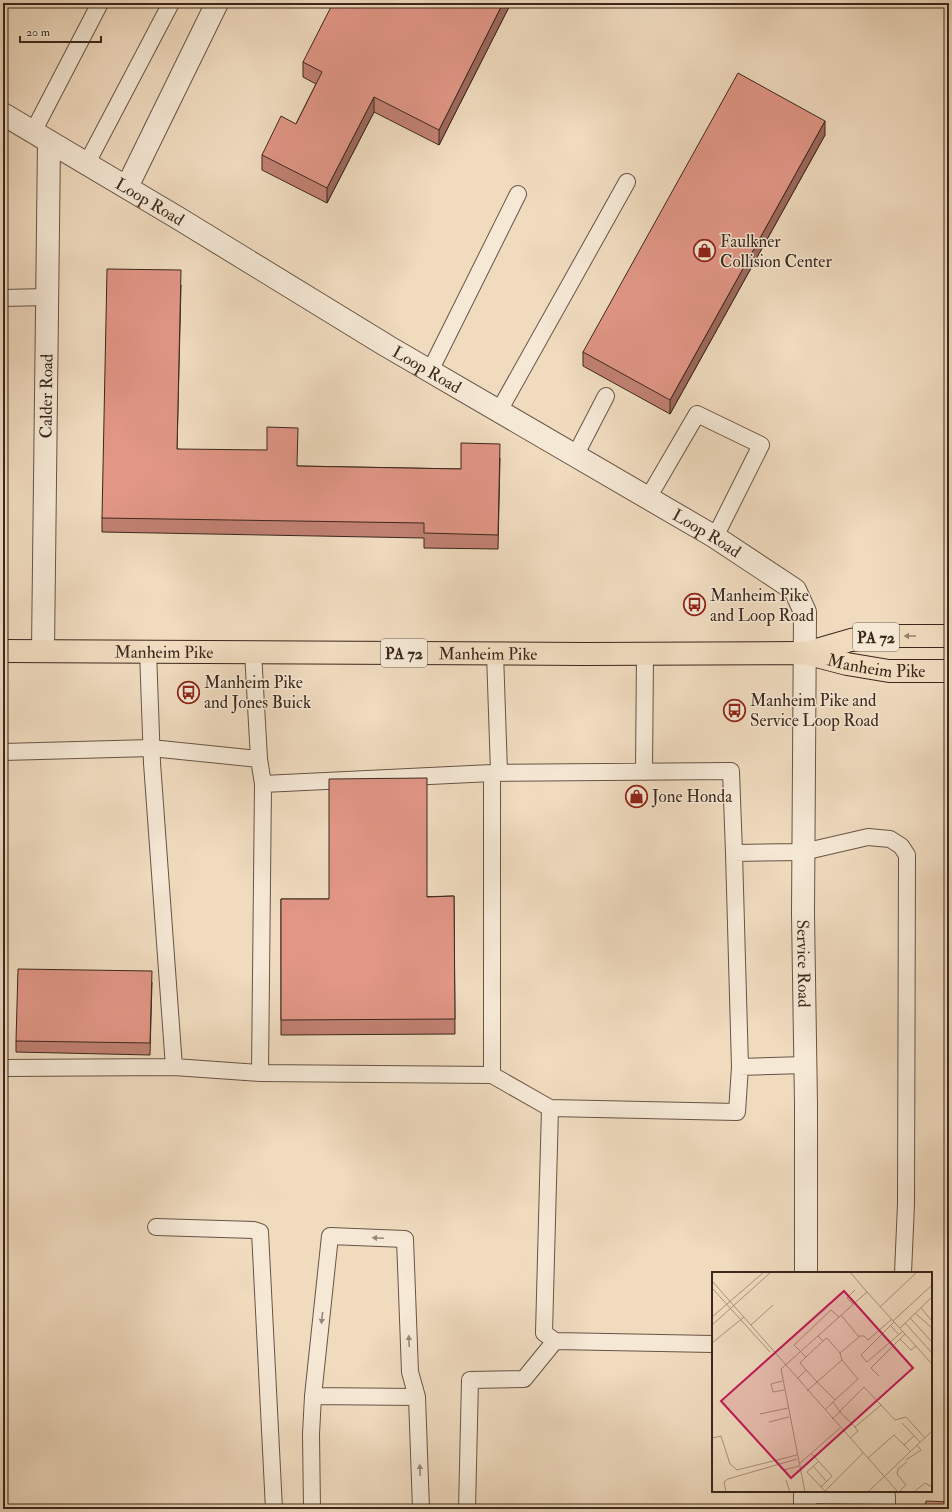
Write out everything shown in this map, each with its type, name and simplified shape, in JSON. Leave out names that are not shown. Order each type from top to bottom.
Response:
[{"type":"main road","name":"Manheim Pike","points":[[805,653],[851,640],[880,636],[949,636]]},
{"type":"main road","name":"Manheim Pike","points":[[3,651],[645,654],[805,653],[847,664],[888,671],[949,671]]},
{"type":"street","points":[[127,187],[217,3]]},
{"type":"street","name":"Loop Road","points":[[3,114],[127,187],[430,371],[715,537],[795,590],[805,612],[805,653]]},
{"type":"street","name":"Calder Road","points":[[41,137],[48,297],[43,650]]},
{"type":"street","name":"Service Road","points":[[805,653],[803,852],[806,1272]]},
{"type":"lane","points":[[87,163],[171,3]]},
{"type":"lane","points":[[41,137],[99,5]]},
{"type":"lane","points":[[499,411],[626,182]]},
{"type":"lane","points":[[430,371],[518,194]]},
{"type":"lane","points":[[3,298],[48,297]]},
{"type":"lane","points":[[575,456],[606,396]]},
{"type":"lane","points":[[648,498],[697,414],[761,445],[715,537]]},
{"type":"lane","points":[[148,651],[151,748],[174,1067]]},
{"type":"lane","points":[[253,652],[258,759],[263,784],[260,1073]]},
{"type":"lane","points":[[492,1075],[496,773],[495,653]]},
{"type":"lane","points":[[644,772],[645,654]]},
{"type":"lane","points":[[3,752],[151,748],[258,759]]},
{"type":"lane","points":[[3,1068],[174,1067],[260,1073],[492,1075],[550,1108],[737,1112],[740,1068],[732,771],[496,773],[263,784]]},
{"type":"lane","points":[[734,853],[803,852],[868,837],[890,839],[901,846],[907,855],[906,1204],[903,1272]]},
{"type":"lane","points":[[740,1068],[805,1065]]},
{"type":"lane","points":[[550,1108],[544,1333],[555,1341],[712,1344]]},
{"type":"lane","points":[[156,1227],[254,1230],[260,1232],[274,1509]]},
{"type":"lane","points":[[312,1509],[311,1434],[313,1396],[330,1236],[406,1239],[410,1372],[417,1397],[421,1509]]},
{"type":"lane","points":[[467,1509],[470,1380],[524,1379],[555,1341]]},
{"type":"lane","points":[[313,1396],[417,1397]]},
{"type":"lane","points":[[805,1498],[887,1496],[887,1509]]},
{"type":"building","points":[[333,3],[503,3],[439,130],[374,97],[327,188],[262,155],[281,116],[296,124],[322,72],[303,62]]},
{"type":"building","name":"Faulkner Collision Center","points":[[738,73],[825,121],[670,400],[583,352]]},
{"type":"building","points":[[107,269],[181,270],[177,449],[267,450],[267,427],[298,428],[297,466],[461,469],[461,443],[500,444],[498,535],[424,533],[424,523],[102,518]]},
{"type":"building","points":[[427,778],[427,897],[454,896],[455,1019],[281,1020],[281,899],[329,899],[329,779]]},
{"type":"building","points":[[18,969],[152,971],[150,1043],[16,1041]]},
{"type":"building","points":[[926,1501],[949,1502],[949,1509],[925,1509]]},
{"type":"place","name":"Faulkner Collision Center","points":[[704,251]]},
{"type":"place","name":"Manheim Pike and Loop Road","points":[[695,605]]},
{"type":"place","name":"Manheim Pike and Jones Buick","points":[[189,692]]},
{"type":"place","name":"Manheim Pike and Service Loop Road","points":[[734,710]]},
{"type":"place","name":"Jone Honda","points":[[637,796]]}]
